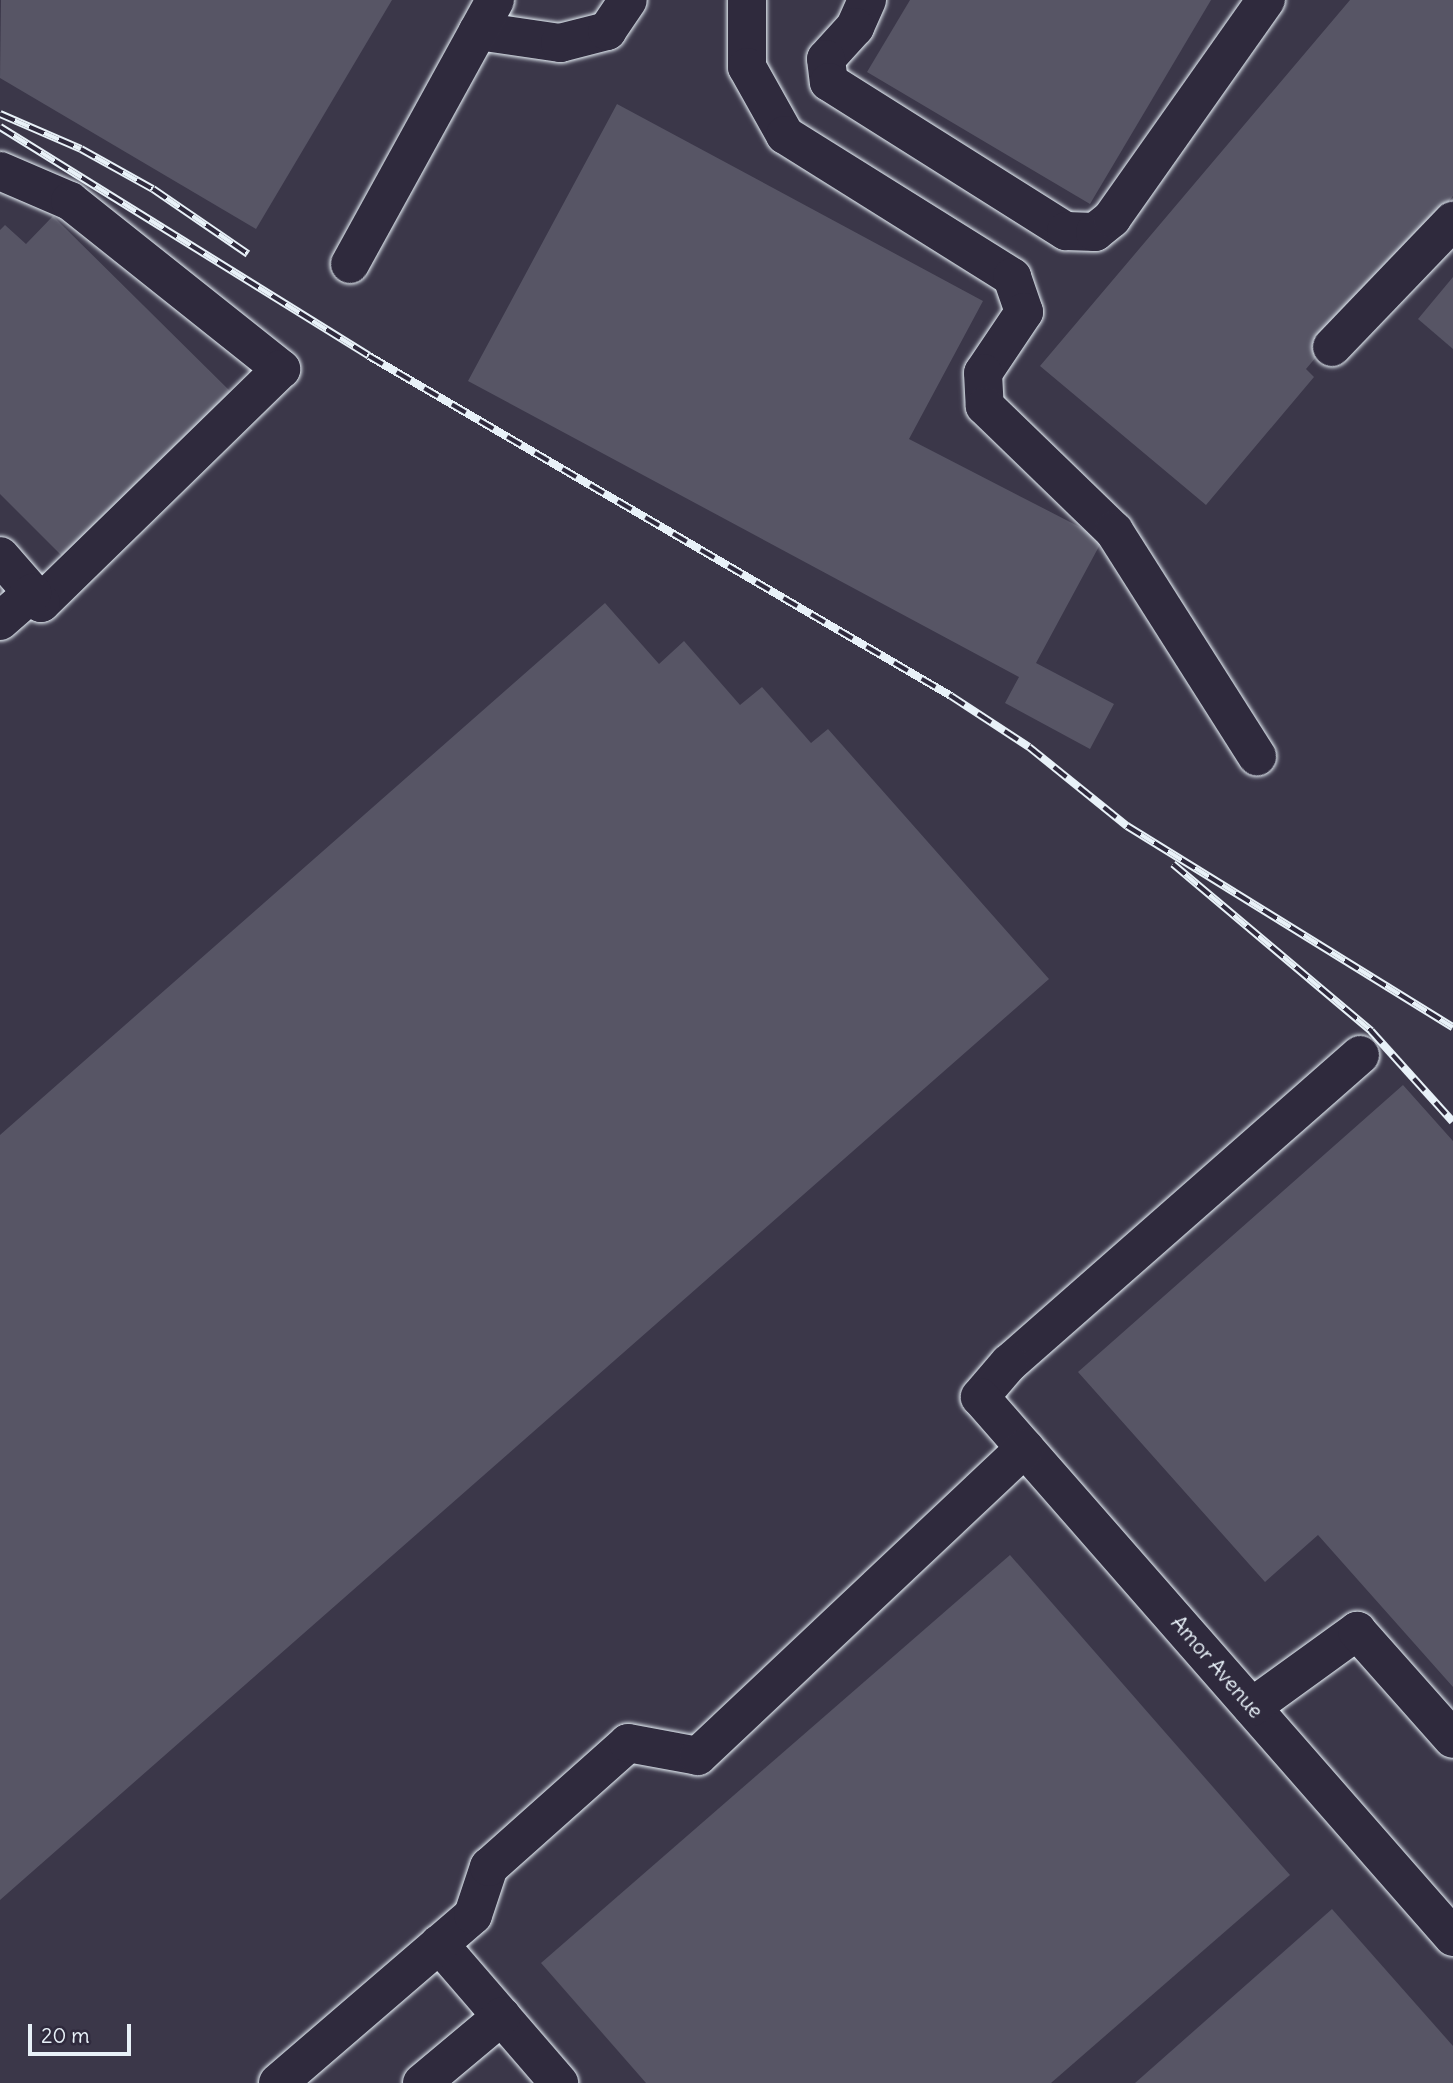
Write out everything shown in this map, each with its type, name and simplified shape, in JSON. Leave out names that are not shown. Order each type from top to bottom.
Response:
[{"type":"street","points":[[350,264],[486,16],[559,43],[607,31],[628,0]]},
{"type":"street","points":[[747,0],[747,67],[785,135],[1012,277],[1024,312],[983,373],[985,406],[1114,531],[1257,757]]},
{"type":"street","points":[[867,0],[855,27],[826,59],[829,82],[1066,231],[1095,232],[1112,218],[1266,0]]},
{"type":"street","points":[[0,171],[70,201],[281,369],[41,603],[0,556]]},
{"type":"street","points":[[1332,347],[1453,221]]},
{"type":"street","points":[[0,621],[32,593]]},
{"type":"street","name":"Amor Avenue","points":[[1360,1055],[1009,1363],[980,1397],[1453,1937]]},
{"type":"street","points":[[278,2083],[473,1915],[489,1867],[628,1743],[698,1756],[1025,1448]]},
{"type":"street","points":[[1252,1707],[1357,1631],[1453,1739]]},
{"type":"street","points":[[439,1944],[559,2083]]},
{"type":"street","points":[[422,2083],[502,2016]]},
{"type":"shaded area","points":[[0,0],[1453,0],[1453,2083],[0,2083]]},
{"type":"building","points":[[1,0],[392,0],[256,229],[0,78]]},
{"type":"building","points":[[910,0],[1211,0],[1090,204],[867,72]]},
{"type":"building","points":[[1350,0],[1453,0],[1453,196],[1306,369],[1314,377],[1206,505],[1040,366]]},
{"type":"building","points":[[617,104],[983,301],[909,439],[1103,539],[1036,663],[1114,704],[1090,749],[1005,703],[1019,677],[468,381]]},
{"type":"building","points":[[53,216],[232,393],[66,560],[0,494],[0,230],[5,225],[26,244]]},
{"type":"building","points":[[1453,277],[1453,349],[1418,319]]},
{"type":"building","points":[[605,603],[659,664],[684,641],[740,705],[762,687],[811,743],[828,729],[1049,979],[0,1900],[0,1135]]},
{"type":"building","points":[[1403,1085],[1453,1141],[1453,1687],[1318,1535],[1265,1582],[1078,1372]]},
{"type":"building","points":[[1010,1555],[1290,1875],[1051,2083],[646,2083],[541,1963]]},
{"type":"building","points":[[1332,1909],[1453,2046],[1453,2083],[1135,2083]]},
{"type":"railway","points":[[0,114],[81,149],[153,189],[248,254]]},
{"type":"railway","points":[[0,127],[369,356],[951,696],[1029,747],[1127,826],[1453,1027]]},
{"type":"railway","points":[[1173,864],[1371,1031],[1453,1122]]}]
